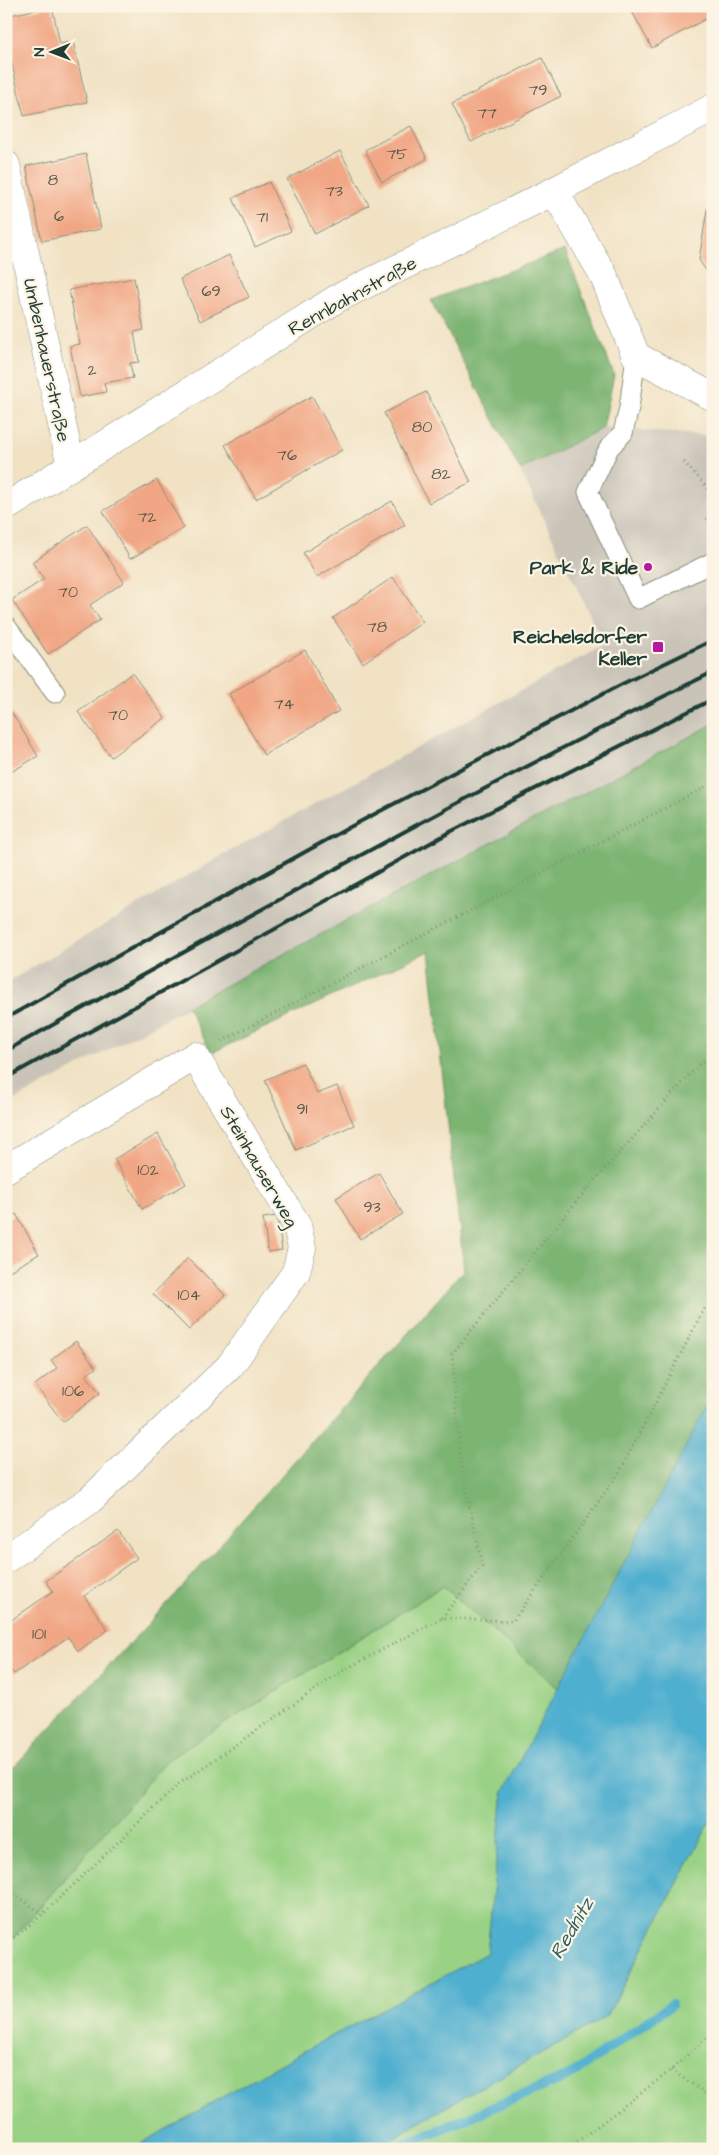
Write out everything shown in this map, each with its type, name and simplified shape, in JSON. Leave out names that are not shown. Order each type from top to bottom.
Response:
[{"type":"street","name":"Rennbahnstraße","points":[[6,507],[338,298],[554,191],[713,108]]},
{"type":"street","name":"Umbenhauerstraße","points":[[6,165],[71,466]]},
{"type":"street","points":[[554,191],[603,274],[636,356],[713,397]]},
{"type":"street","points":[[6,1169],[195,1056]]},
{"type":"street","name":"Steinhauserweg","points":[[6,1559],[90,1500],[230,1366],[296,1272],[302,1248],[297,1225],[195,1056]]},
{"type":"lane","points":[[636,356],[629,408],[622,433],[609,448],[588,492],[638,598],[713,562]]},
{"type":"lane","points":[[6,626],[55,693]]},
{"type":"path","points":[[684,462],[713,494]]},
{"type":"path","points":[[713,513],[706,516],[713,531]]},
{"type":"path","points":[[195,1056],[713,783]]},
{"type":"path","points":[[6,1944],[43,1914],[179,1784],[342,1671],[442,1618],[482,1566],[461,1463],[452,1354],[581,1196],[698,1065],[713,1056]]},
{"type":"path","points":[[442,1618],[513,1621],[619,1473],[703,1311],[713,1299]]},
{"type":"path","points":[[6,1888],[43,1914]]},
{"type":"path","points":[[564,2149],[577,2142],[671,2070],[713,2032]]},
{"type":"path","points":[[671,2070],[713,2098]]},
{"type":"shaded area","points":[[603,428],[713,436],[713,724],[6,1105],[6,983],[230,851],[604,645],[520,470]]},
{"type":"green space","points":[[565,250],[614,375],[603,428],[520,470],[431,300]]},
{"type":"green space","points":[[713,724],[713,1395],[559,1689],[443,1586],[167,1760],[6,1946],[6,1775],[178,1592],[464,1270],[429,951],[211,1053],[187,1006]]},
{"type":"green space","points":[[443,1586],[559,1689],[503,1792],[487,1953],[271,2069],[132,2149],[6,2149],[6,1946],[167,1760]]},
{"type":"green space","points":[[713,1816],[713,2149],[381,2149],[412,2126],[607,2016]]},
{"type":"water","name":"Rednitz","points":[[713,1395],[713,1816],[607,2016],[412,2126],[381,2149],[132,2149],[271,2069],[487,1953],[503,1792]]},
{"type":"building","points":[[52,6],[60,44],[73,41],[87,102],[24,116],[6,39],[6,16]]},
{"type":"building","points":[[629,6],[713,6],[713,15],[652,48]]},
{"type":"building","points":[[542,58],[561,96],[471,142],[452,104]]},
{"type":"building","points":[[411,126],[427,159],[382,182],[365,150]]},
{"type":"building","points":[[340,151],[369,205],[315,234],[287,179]]},
{"type":"building","points":[[86,154],[101,229],[42,241],[26,166]]},
{"type":"building","points":[[269,182],[291,231],[255,247],[233,198]]},
{"type":"building","points":[[713,206],[713,281],[699,260],[707,210]]},
{"type":"building","points":[[229,255],[249,297],[200,321],[180,279]]},
{"type":"building","points":[[134,278],[144,330],[134,332],[139,362],[130,363],[133,378],[104,383],[106,392],[80,397],[70,346],[80,344],[69,290]]},
{"type":"building","points":[[426,392],[471,482],[429,503],[384,413]]},
{"type":"building","points":[[312,396],[342,450],[256,499],[225,445]]},
{"type":"building","points":[[157,480],[184,528],[130,559],[103,511]]},
{"type":"building","points":[[392,501],[405,525],[317,577],[303,553]]},
{"type":"building","points":[[87,525],[124,582],[90,605],[100,620],[48,654],[12,600],[44,579],[32,562]]},
{"type":"building","points":[[393,577],[423,622],[363,663],[333,618]]},
{"type":"building","points":[[305,650],[339,711],[264,755],[229,694]]},
{"type":"building","points":[[132,673],[165,718],[111,757],[78,712]]},
{"type":"building","points":[[12,713],[38,756],[6,775],[6,717]]},
{"type":"building","points":[[303,1063],[317,1094],[337,1086],[354,1125],[296,1150],[265,1080]]},
{"type":"building","points":[[158,1134],[186,1184],[142,1209],[114,1159]]},
{"type":"building","points":[[379,1173],[403,1214],[360,1239],[336,1198]]},
{"type":"building","points":[[16,1214],[39,1254],[6,1273],[6,1220]]},
{"type":"building","points":[[277,1216],[282,1250],[268,1252],[263,1218]]},
{"type":"building","points":[[188,1258],[225,1295],[189,1330],[153,1294]]},
{"type":"building","points":[[76,1341],[96,1368],[86,1375],[100,1393],[63,1422],[35,1385],[57,1368],[51,1360]]},
{"type":"building","points":[[118,1531],[137,1558],[84,1596],[108,1630],[78,1651],[68,1637],[14,1674],[6,1664],[6,1624],[53,1591],[46,1581]]},
{"type":"waterway","points":[[393,2149],[571,2075],[671,2005]]},
{"type":"railway","points":[[6,1018],[350,827],[622,684],[713,640]]},
{"type":"railway","points":[[6,1051],[446,809],[713,672]]},
{"type":"railway","points":[[6,1078],[452,831],[713,699]]},
{"type":"place","name":"Park & Ride","points":[[648,567]]},
{"type":"place","name":"Reichelsdorfer Keller","points":[[658,647]]}]
